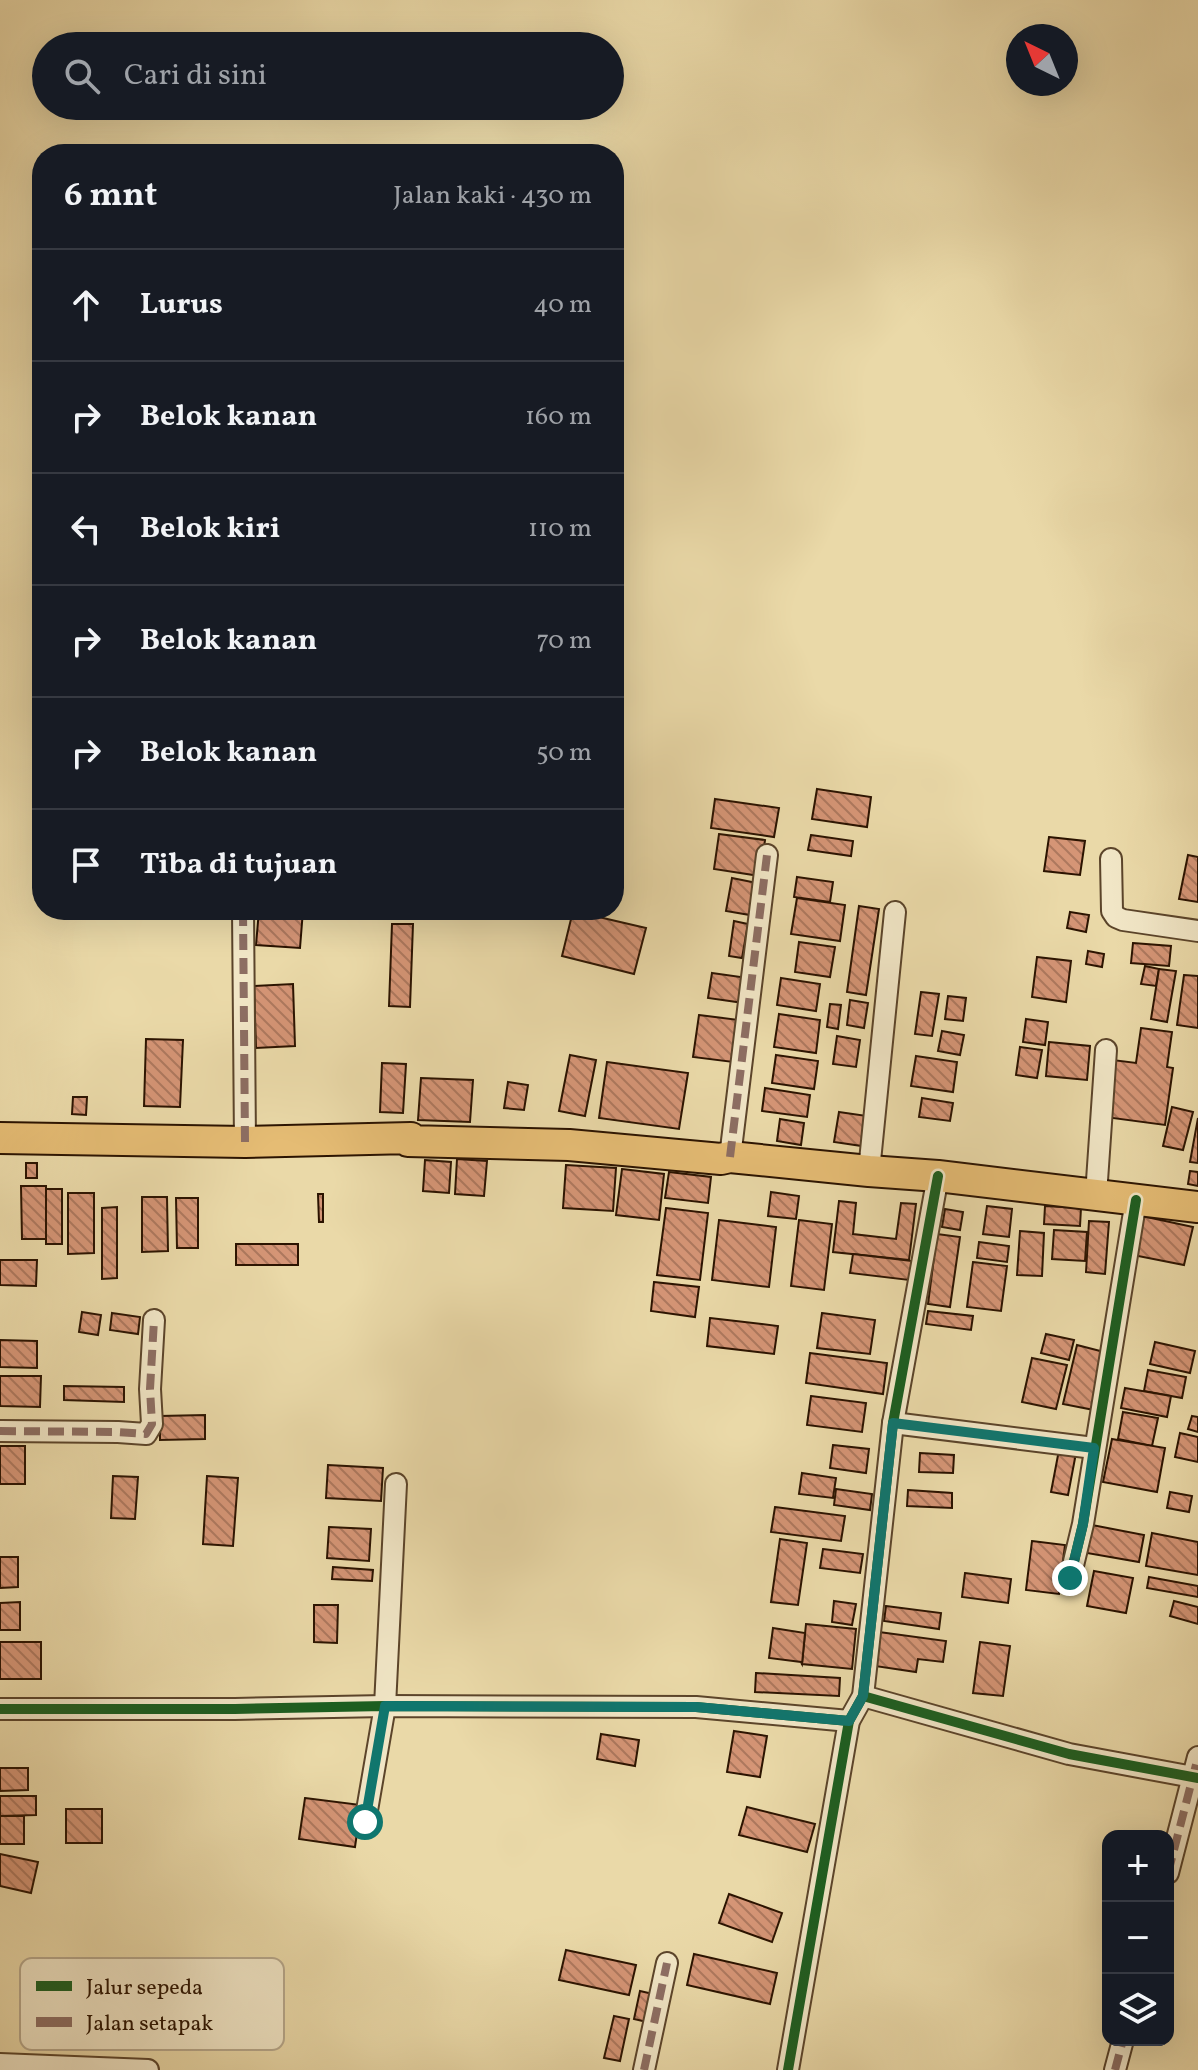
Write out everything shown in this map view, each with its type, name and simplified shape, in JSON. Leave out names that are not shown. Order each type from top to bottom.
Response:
[{"type":"highway","points":[[0,1138],[245,1142],[411,1138],[408,1141],[569,1145],[938,1176],[1198,1207]]},
{"type":"street","points":[[730,1157],[767,855]]},
{"type":"street","points":[[1111,859],[1112,911],[1116,917],[1198,931]]},
{"type":"street","points":[[869,1171],[895,912]]},
{"type":"street","points":[[243,920],[245,1142]]},
{"type":"street","points":[[1096,1195],[1106,1050]]},
{"type":"street","points":[[788,2070],[849,1721],[863,1696],[893,1423],[938,1176]]},
{"type":"street","points":[[1070,1578],[1083,1524],[1136,1200]]},
{"type":"street","points":[[0,1431],[146,1434],[152,1424],[150,1389],[154,1320]]},
{"type":"street","points":[[893,1423],[1094,1448]]},
{"type":"street","points":[[365,1822],[385,1706],[396,1484]]},
{"type":"street","points":[[863,1696],[1069,1754],[1196,1778]]},
{"type":"street","points":[[0,1709],[696,1707],[849,1721]]},
{"type":"street","points":[[1174,1853],[1196,1778],[1198,1757]]},
{"type":"street","points":[[644,2070],[667,1963]]},
{"type":"street","points":[[1115,2070],[1121,2046]]},
{"type":"street","points":[[0,2064],[148,2070]]},
{"type":"building","points":[[817,789],[871,797],[867,827],[812,819]]},
{"type":"building","points":[[715,799],[779,808],[774,837],[711,828]]},
{"type":"building","points":[[719,834],[765,840],[760,876],[714,869]]},
{"type":"building","points":[[811,835],[853,841],[851,856],[808,850]]},
{"type":"building","points":[[1049,837],[1085,841],[1080,875],[1044,871]]},
{"type":"building","points":[[1188,855],[1198,857],[1198,902],[1179,899]]},
{"type":"building","points":[[797,877],[833,882],[830,902],[794,897]]},
{"type":"building","points":[[732,878],[757,883],[750,915],[726,911]]},
{"type":"building","points":[[797,898],[845,905],[840,941],[791,934]]},
{"type":"building","points":[[859,906],[879,909],[866,995],[847,992]]},
{"type":"building","points":[[1070,912],[1089,915],[1086,932],[1067,928]]},
{"type":"building","points":[[258,920],[302,920],[300,948],[256,945]]},
{"type":"building","points":[[571,920],[612,920],[646,928],[634,974],[562,956]]},
{"type":"building","points":[[734,921],[748,924],[742,958],[729,956]]},
{"type":"building","points":[[392,924],[413,924],[410,1007],[389,1006]]},
{"type":"building","points":[[799,942],[835,947],[830,977],[795,972]]},
{"type":"building","points":[[1133,943],[1171,946],[1169,966],[1131,963]]},
{"type":"building","points":[[1088,951],[1104,954],[1102,967],[1086,964]]},
{"type":"building","points":[[1037,957],[1071,961],[1066,1002],[1032,997]]},
{"type":"building","points":[[1145,966],[1159,969],[1156,986],[1141,984]]},
{"type":"building","points":[[1159,969],[1176,971],[1167,1022],[1151,1019]]},
{"type":"building","points":[[712,973],[748,978],[744,1003],[708,998]]},
{"type":"building","points":[[1184,975],[1198,976],[1198,1028],[1177,1025]]},
{"type":"building","points":[[781,978],[820,984],[816,1011],[777,1005]]},
{"type":"building","points":[[293,984],[295,1046],[256,1048],[254,986]]},
{"type":"building","points":[[921,992],[939,994],[932,1036],[915,1034]]},
{"type":"building","points":[[948,996],[966,998],[963,1021],[945,1019]]},
{"type":"building","points":[[850,1000],[868,1003],[864,1028],[847,1025]]},
{"type":"building","points":[[830,1004],[841,1005],[838,1029],[827,1027]]},
{"type":"building","points":[[779,1014],[820,1020],[816,1053],[774,1047]]},
{"type":"building","points":[[699,1015],[739,1020],[733,1062],[693,1057]]},
{"type":"building","points":[[1026,1019],[1048,1022],[1045,1045],[1023,1042]]},
{"type":"building","points":[[1141,1028],[1172,1032],[1167,1067],[1173,1068],[1165,1125],[1105,1117],[1113,1060],[1136,1063]]},
{"type":"building","points":[[942,1031],[964,1035],[960,1055],[938,1051]]},
{"type":"building","points":[[837,1036],[860,1040],[856,1067],[833,1064]]},
{"type":"building","points":[[146,1039],[183,1040],[180,1107],[144,1106]]},
{"type":"building","points":[[1049,1042],[1090,1046],[1087,1080],[1046,1076]]},
{"type":"building","points":[[1020,1047],[1042,1050],[1037,1078],[1016,1075]]},
{"type":"building","points":[[570,1055],[596,1060],[585,1116],[559,1111]]},
{"type":"building","points":[[776,1055],[818,1061],[814,1089],[772,1083]]},
{"type":"building","points":[[916,1056],[957,1062],[953,1092],[911,1086]]},
{"type":"building","points":[[607,1062],[688,1073],[679,1129],[599,1118]]},
{"type":"building","points":[[382,1063],[406,1064],[403,1113],[380,1112]]},
{"type":"building","points":[[421,1078],[473,1080],[470,1122],[418,1120]]},
{"type":"building","points":[[508,1082],[528,1085],[524,1110],[504,1108]]},
{"type":"building","points":[[765,1088],[810,1095],[807,1117],[762,1111]]},
{"type":"building","points":[[73,1097],[87,1097],[86,1115],[72,1114]]},
{"type":"building","points":[[922,1098],[953,1103],[950,1121],[919,1117]]},
{"type":"building","points":[[1172,1107],[1193,1112],[1183,1150],[1163,1146]]},
{"type":"building","points":[[839,1112],[867,1116],[862,1146],[834,1142]]},
{"type":"building","points":[[1198,1118],[1198,1163],[1190,1162]]},
{"type":"building","points":[[780,1119],[804,1123],[801,1145],[777,1141]]},
{"type":"building","points":[[457,1159],[487,1161],[484,1196],[455,1194]]},
{"type":"building","points":[[425,1160],[451,1162],[449,1193],[423,1191]]},
{"type":"building","points":[[26,1163],[37,1163],[37,1178],[26,1178]]},
{"type":"building","points":[[566,1165],[616,1168],[613,1211],[563,1208]]},
{"type":"building","points":[[622,1169],[664,1174],[659,1220],[616,1215]]},
{"type":"building","points":[[1190,1171],[1198,1172],[1198,1186],[1188,1184]]},
{"type":"building","points":[[669,1172],[711,1177],[708,1203],[665,1198]]},
{"type":"building","points":[[21,1186],[46,1186],[46,1239],[22,1239]]},
{"type":"building","points":[[46,1189],[62,1189],[62,1244],[46,1244]]},
{"type":"building","points":[[771,1192],[799,1196],[796,1219],[768,1216]]},
{"type":"building","points":[[68,1193],[94,1193],[94,1253],[68,1254]]},
{"type":"building","points":[[318,1194],[323,1194],[323,1222],[319,1222]]},
{"type":"building","points":[[142,1197],[167,1197],[168,1251],[142,1252]]},
{"type":"building","points":[[176,1198],[198,1198],[198,1248],[177,1248]]},
{"type":"building","points":[[839,1201],[856,1203],[853,1234],[896,1239],[901,1203],[916,1204],[909,1260],[833,1252]]},
{"type":"building","points":[[987,1206],[1012,1209],[1009,1237],[983,1234]]},
{"type":"building","points":[[1045,1206],[1081,1208],[1080,1226],[1044,1224]]},
{"type":"building","points":[[117,1207],[117,1278],[102,1279],[102,1208]]},
{"type":"building","points":[[666,1208],[708,1213],[700,1280],[657,1275]]},
{"type":"building","points":[[945,1209],[963,1212],[960,1230],[942,1227]]},
{"type":"building","points":[[1142,1216],[1193,1227],[1184,1265],[1133,1255]]},
{"type":"building","points":[[719,1220],[776,1227],[769,1287],[712,1280]]},
{"type":"building","points":[[799,1220],[832,1224],[824,1290],[791,1286]]},
{"type":"building","points":[[1089,1221],[1109,1222],[1105,1274],[1086,1272]]},
{"type":"building","points":[[1054,1230],[1087,1232],[1085,1261],[1052,1259]]},
{"type":"building","points":[[1020,1231],[1044,1233],[1042,1276],[1017,1275]]},
{"type":"building","points":[[937,1234],[960,1237],[950,1307],[928,1304]]},
{"type":"building","points":[[979,1242],[1009,1246],[1007,1262],[977,1258]]},
{"type":"building","points":[[236,1244],[298,1244],[298,1265],[236,1265]]},
{"type":"building","points":[[853,1254],[912,1261],[909,1280],[850,1273]]},
{"type":"building","points":[[0,1260],[37,1260],[36,1286],[0,1285]]},
{"type":"building","points":[[973,1262],[1007,1266],[1001,1311],[967,1307]]},
{"type":"building","points":[[654,1282],[699,1287],[695,1317],[651,1311]]},
{"type":"building","points":[[928,1311],[973,1316],[971,1330],[926,1324]]},
{"type":"building","points":[[82,1312],[101,1315],[98,1335],[79,1332]]},
{"type":"building","points":[[112,1313],[140,1317],[138,1334],[110,1330]]},
{"type":"building","points":[[822,1313],[875,1320],[870,1354],[817,1348]]},
{"type":"building","points":[[710,1318],[778,1326],[774,1354],[707,1346]]},
{"type":"building","points":[[1046,1334],[1074,1340],[1069,1360],[1041,1353]]},
{"type":"building","points":[[0,1340],[37,1341],[37,1368],[0,1367]]},
{"type":"building","points":[[1155,1342],[1195,1351],[1190,1373],[1150,1364]]},
{"type":"building","points":[[1077,1345],[1108,1353],[1094,1410],[1063,1404]]},
{"type":"building","points":[[810,1353],[887,1363],[883,1394],[806,1383]]},
{"type":"building","points":[[1032,1358],[1067,1365],[1056,1409],[1022,1402]]},
{"type":"building","points":[[1148,1370],[1186,1377],[1182,1398],[1144,1391]]},
{"type":"building","points":[[0,1376],[41,1376],[40,1407],[0,1406]]},
{"type":"building","points":[[64,1386],[124,1387],[124,1402],[64,1400]]},
{"type":"building","points":[[1125,1388],[1171,1396],[1167,1417],[1121,1408]]},
{"type":"building","points":[[811,1396],[866,1403],[862,1432],[807,1425]]},
{"type":"building","points":[[1123,1412],[1158,1418],[1152,1446],[1118,1439]]},
{"type":"building","points":[[205,1415],[205,1439],[160,1440],[160,1416]]},
{"type":"building","points":[[1192,1416],[1198,1417],[1198,1432],[1188,1429]]},
{"type":"building","points":[[1180,1433],[1198,1437],[1198,1462],[1175,1457]]},
{"type":"building","points":[[1112,1439],[1165,1448],[1157,1492],[1103,1482]]},
{"type":"building","points":[[833,1445],[869,1449],[866,1473],[830,1468]]},
{"type":"building","points":[[0,1446],[25,1446],[25,1484],[0,1484]]},
{"type":"building","points":[[1059,1450],[1076,1453],[1068,1495],[1051,1492]]},
{"type":"building","points":[[920,1453],[954,1455],[953,1473],[919,1472]]},
{"type":"building","points":[[328,1465],[383,1468],[381,1501],[326,1498]]},
{"type":"building","points":[[802,1473],[836,1478],[833,1498],[799,1494]]},
{"type":"building","points":[[113,1476],[138,1477],[135,1519],[111,1518]]},
{"type":"building","points":[[207,1476],[238,1478],[233,1546],[203,1544]]},
{"type":"building","points":[[836,1489],[872,1494],[870,1510],[834,1505]]},
{"type":"building","points":[[908,1490],[952,1493],[952,1508],[907,1506]]},
{"type":"building","points":[[1170,1492],[1192,1496],[1189,1512],[1167,1508]]},
{"type":"building","points":[[775,1507],[845,1516],[841,1541],[771,1532]]},
{"type":"building","points":[[1092,1525],[1144,1535],[1139,1562],[1087,1553]]},
{"type":"building","points":[[329,1527],[371,1529],[369,1561],[327,1558]]},
{"type":"building","points":[[1152,1533],[1198,1542],[1198,1575],[1146,1566]]},
{"type":"building","points":[[780,1539],[807,1543],[798,1605],[771,1602]]},
{"type":"building","points":[[1032,1541],[1065,1545],[1059,1594],[1026,1590]]},
{"type":"building","points":[[823,1549],[863,1554],[860,1573],[820,1568]]},
{"type":"building","points":[[0,1557],[18,1557],[18,1587],[0,1588]]},
{"type":"building","points":[[333,1567],[373,1570],[372,1581],[332,1579]]},
{"type":"building","points":[[1094,1571],[1133,1578],[1126,1613],[1087,1606]]},
{"type":"building","points":[[965,1573],[1011,1579],[1008,1603],[962,1597]]},
{"type":"building","points":[[1149,1577],[1198,1586],[1198,1597],[1147,1588]]},
{"type":"building","points":[[834,1601],[856,1604],[852,1625],[832,1622]]},
{"type":"building","points":[[1174,1601],[1198,1607],[1198,1624],[1170,1616]]},
{"type":"building","points":[[20,1602],[20,1630],[0,1630],[0,1603]]},
{"type":"building","points":[[314,1605],[338,1605],[337,1643],[314,1642]]},
{"type":"building","points":[[886,1606],[941,1613],[939,1629],[884,1621]]},
{"type":"building","points":[[806,1624],[856,1629],[852,1669],[802,1664]]},
{"type":"building","points":[[773,1628],[805,1633],[802,1664],[769,1658]]},
{"type":"building","points":[[879,1632],[946,1641],[943,1662],[918,1659],[916,1672],[875,1666]]},
{"type":"building","points":[[0,1642],[41,1642],[41,1679],[0,1679]]},
{"type":"building","points":[[980,1642],[1010,1646],[1003,1696],[973,1693]]},
{"type":"building","points":[[756,1673],[840,1678],[839,1696],[755,1692]]},
{"type":"building","points":[[734,1731],[767,1736],[760,1777],[727,1772]]},
{"type":"building","points":[[601,1734],[639,1740],[635,1766],[597,1759]]},
{"type":"building","points":[[0,1768],[28,1768],[28,1790],[0,1791]]},
{"type":"building","points":[[0,1796],[36,1796],[36,1815],[0,1816]]},
{"type":"building","points":[[305,1798],[361,1805],[355,1847],[299,1839]]},
{"type":"building","points":[[747,1807],[815,1824],[807,1852],[739,1835]]},
{"type":"building","points":[[66,1809],[102,1809],[102,1843],[66,1843]]},
{"type":"building","points":[[0,1816],[24,1816],[24,1844],[0,1844]]},
{"type":"building","points":[[0,1854],[38,1862],[31,1893],[0,1886]]},
{"type":"building","points":[[729,1894],[782,1913],[772,1942],[719,1923]]},
{"type":"building","points":[[566,1950],[636,1965],[629,1995],[559,1980]]},
{"type":"building","points":[[694,1954],[777,1973],[770,2004],[687,1985]]},
{"type":"building","points":[[640,1991],[653,1994],[647,2022],[634,2019]]},
{"type":"building","points":[[614,2016],[629,2019],[620,2061],[604,2058]]},
{"type":"marked path","points":[[730,1157],[767,855]]},
{"type":"marked path","points":[[243,920],[245,1142]]},
{"type":"marked path","points":[[0,1431],[146,1434],[152,1424],[150,1389],[154,1320]]},
{"type":"marked path","points":[[1174,1850],[1198,1757]]},
{"type":"marked path","points":[[644,2070],[667,1963]]},
{"type":"marked path","points":[[1115,2070],[1121,2046]]},
{"type":"cycle path","points":[[788,2070],[849,1721],[863,1696],[893,1423],[938,1176]]},
{"type":"cycle path","points":[[1070,1578],[1083,1524],[1136,1200]]},
{"type":"cycle path","points":[[863,1696],[1069,1754],[1198,1778]]},
{"type":"cycle path","points":[[0,1709],[696,1707],[849,1721]]},
{"type":"route","points":[[365,1822],[385,1706],[696,1707],[849,1721],[863,1696],[893,1423],[1094,1448],[1083,1524],[1070,1578]]}]
